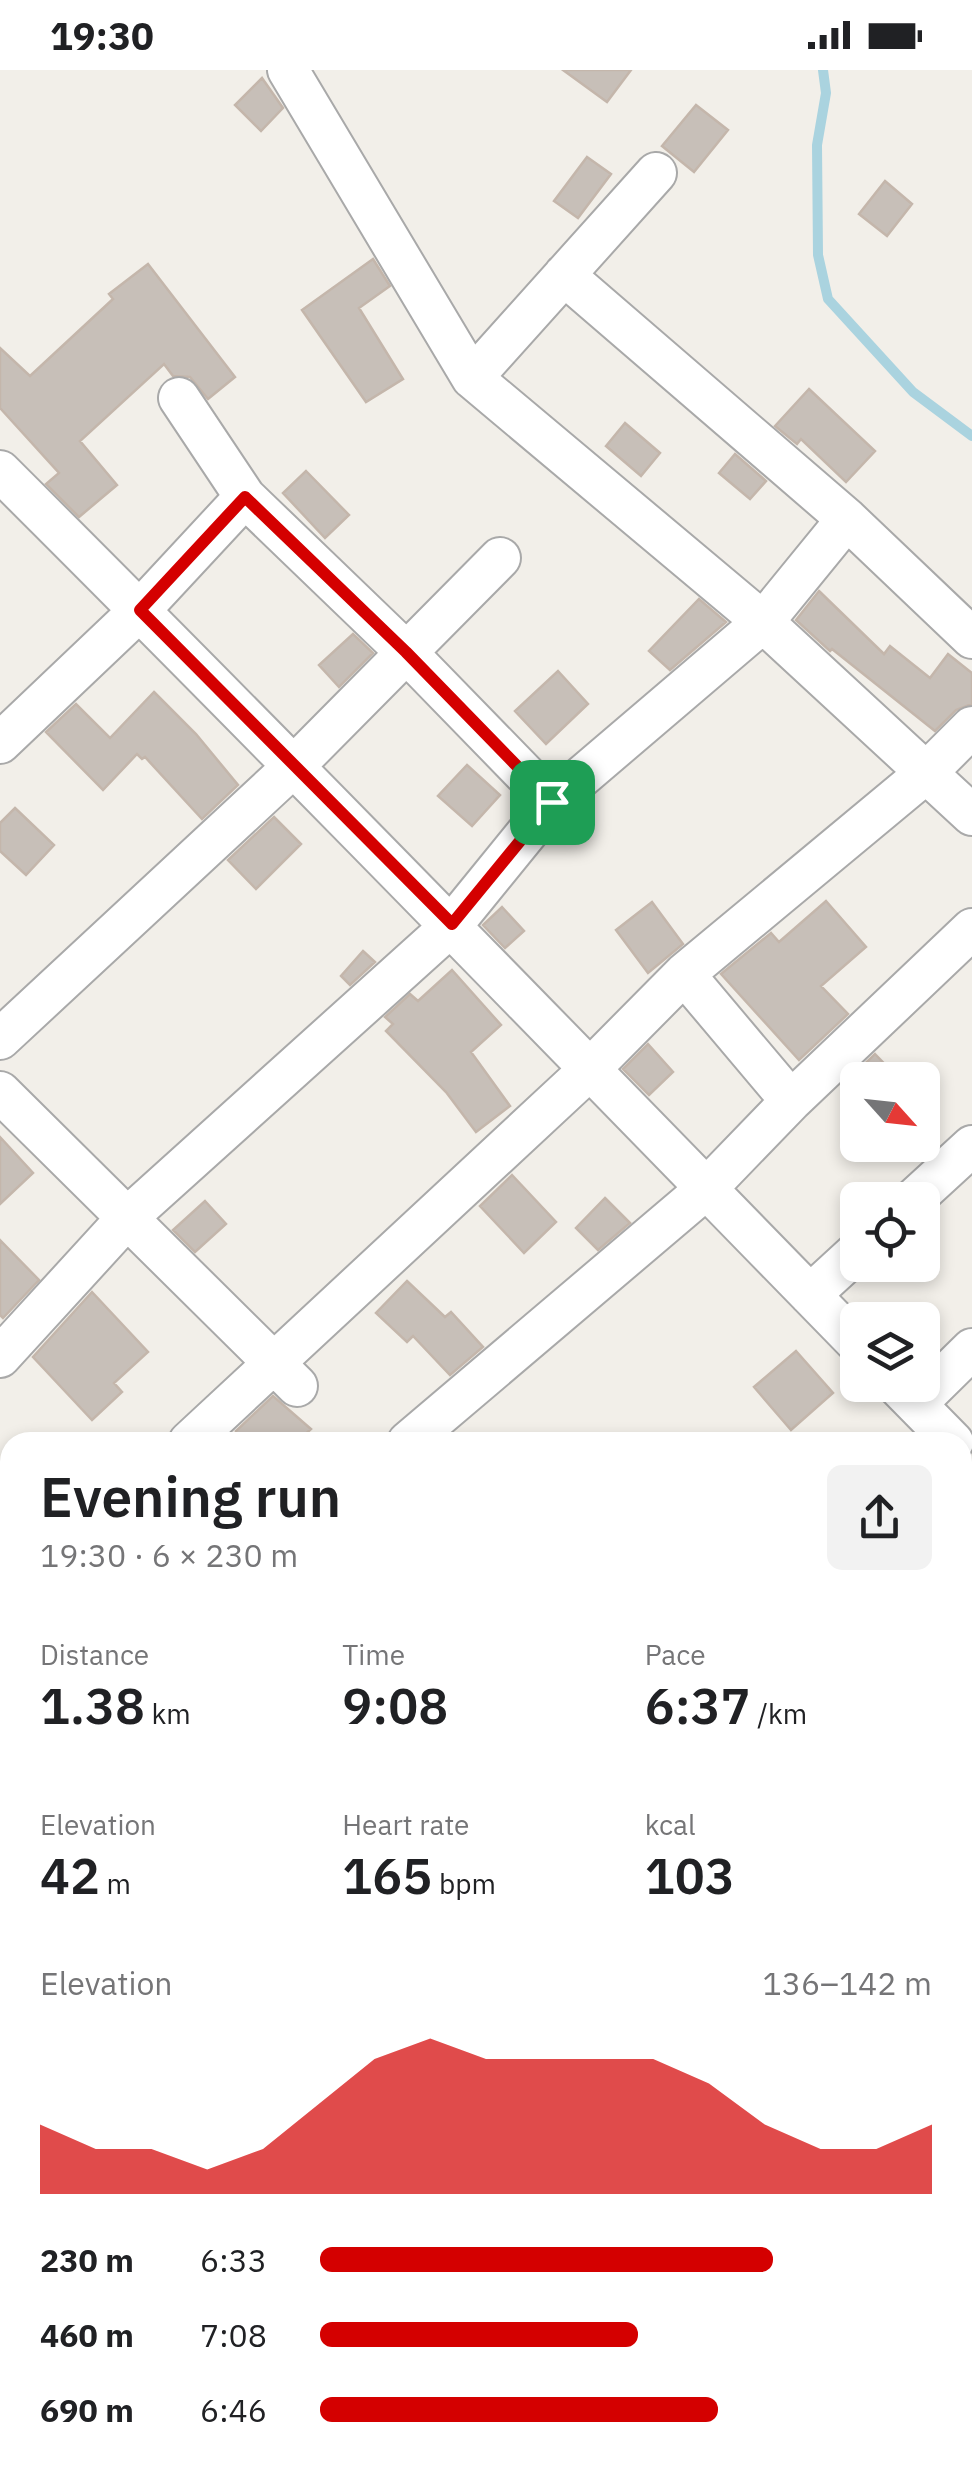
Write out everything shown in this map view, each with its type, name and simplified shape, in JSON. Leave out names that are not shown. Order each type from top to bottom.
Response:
[{"type":"street","points":[[288,70],[472,378],[763,622],[972,815]]},
{"type":"street","points":[[472,378],[656,173]]},
{"type":"street","points":[[564,275],[847,519],[972,638]]},
{"type":"street","points":[[179,398],[245,497],[406,652],[552,802]]},
{"type":"street","points":[[0,472],[452,924],[588,1071],[840,1326]]},
{"type":"street","points":[[0,744],[140,610],[245,497]]},
{"type":"street","points":[[0,1357],[128,1217],[452,924],[552,802],[763,622],[847,519]]},
{"type":"street","points":[[0,1039],[295,765],[500,558]]},
{"type":"street","points":[[204,1432],[285,1375],[684,974],[927,772],[972,727]]},
{"type":"street","points":[[420,1432],[706,1189],[791,1101],[972,929]]},
{"type":"street","points":[[684,974],[791,1101]]},
{"type":"street","points":[[0,1092],[285,1375]]},
{"type":"street","points":[[933,1182],[972,1146]]},
{"type":"street","points":[[810,1295],[840,1268]]},
{"type":"street","points":[[940,1371],[972,1349]]},
{"type":"street","points":[[913,1402],[943,1432]]},
{"type":"building","points":[[563,70],[631,70],[607,102]]},
{"type":"building","points":[[262,78],[283,108],[261,131],[235,105]]},
{"type":"building","points":[[696,105],[728,130],[694,172],[662,146]]},
{"type":"building","points":[[587,157],[611,174],[578,218],[554,201]]},
{"type":"building","points":[[885,181],[912,204],[887,236],[859,214]]},
{"type":"building","points":[[373,259],[390,286],[359,308],[403,379],[366,402],[302,310]]},
{"type":"building","points":[[148,264],[235,377],[208,399],[190,377],[173,376],[164,364],[80,441],[117,485],[79,517],[46,484],[59,473],[0,408],[0,348],[30,376],[113,299],[109,294]]},
{"type":"building","points":[[809,389],[875,451],[846,482],[801,439],[797,444],[775,426]]},
{"type":"building","points":[[625,423],[660,453],[641,476],[606,446]]},
{"type":"building","points":[[735,454],[766,481],[750,499],[719,473]]},
{"type":"building","points":[[306,471],[349,515],[325,538],[283,493]]},
{"type":"building","points":[[819,591],[884,654],[890,646],[930,678],[948,654],[972,673],[972,704],[956,710],[935,731],[830,651],[796,620]]},
{"type":"building","points":[[699,599],[726,622],[670,670],[649,651]]},
{"type":"building","points":[[353,634],[373,653],[339,687],[319,665]]},
{"type":"building","points":[[558,671],[588,704],[546,744],[515,711]]},
{"type":"building","points":[[154,692],[196,734],[238,785],[202,819],[145,757],[137,754],[103,790],[46,732],[76,704],[110,738]]},
{"type":"building","points":[[467,765],[500,795],[472,826],[438,796]]},
{"type":"building","points":[[15,808],[54,845],[26,875],[0,851],[0,823]]},
{"type":"building","points":[[274,817],[301,844],[256,889],[228,860]]},
{"type":"building","points":[[826,901],[866,947],[821,986],[848,1014],[799,1060],[721,974],[771,933],[779,942]]},
{"type":"building","points":[[652,902],[683,944],[648,973],[616,930]]},
{"type":"building","points":[[502,907],[524,931],[505,948],[483,925]]},
{"type":"building","points":[[363,951],[375,962],[350,985],[341,976]]},
{"type":"building","points":[[452,970],[501,1025],[471,1052],[510,1106],[476,1132],[446,1092],[386,1031],[393,1024],[385,1017],[410,994],[418,1001]]},
{"type":"building","points":[[648,1044],[673,1072],[649,1095],[623,1069]]},
{"type":"building","points":[[875,1054],[883,1062],[867,1062]]},
{"type":"building","points":[[0,1137],[33,1173],[0,1204]]},
{"type":"building","points":[[512,1175],[556,1222],[524,1253],[480,1206]]},
{"type":"building","points":[[605,1198],[630,1223],[598,1250],[576,1228]]},
{"type":"building","points":[[205,1201],[226,1224],[195,1252],[173,1230]]},
{"type":"building","points":[[0,1240],[39,1280],[3,1318],[0,1315]]},
{"type":"building","points":[[407,1281],[445,1317],[451,1312],[483,1347],[450,1375],[413,1336],[407,1342],[376,1313]]},
{"type":"building","points":[[92,1292],[148,1352],[114,1383],[122,1392],[92,1420],[33,1357]]},
{"type":"building","points":[[796,1351],[833,1393],[791,1430],[754,1387]]},
{"type":"building","points":[[273,1396],[311,1429],[308,1432],[236,1431]]},
{"type":"waterway","points":[[823,70],[826,93],[817,145],[818,255],[828,299],[913,392],[972,436]]},
{"type":"route","points":[[245,497],[406,652],[552,802],[452,924],[140,610],[245,497]]}]
